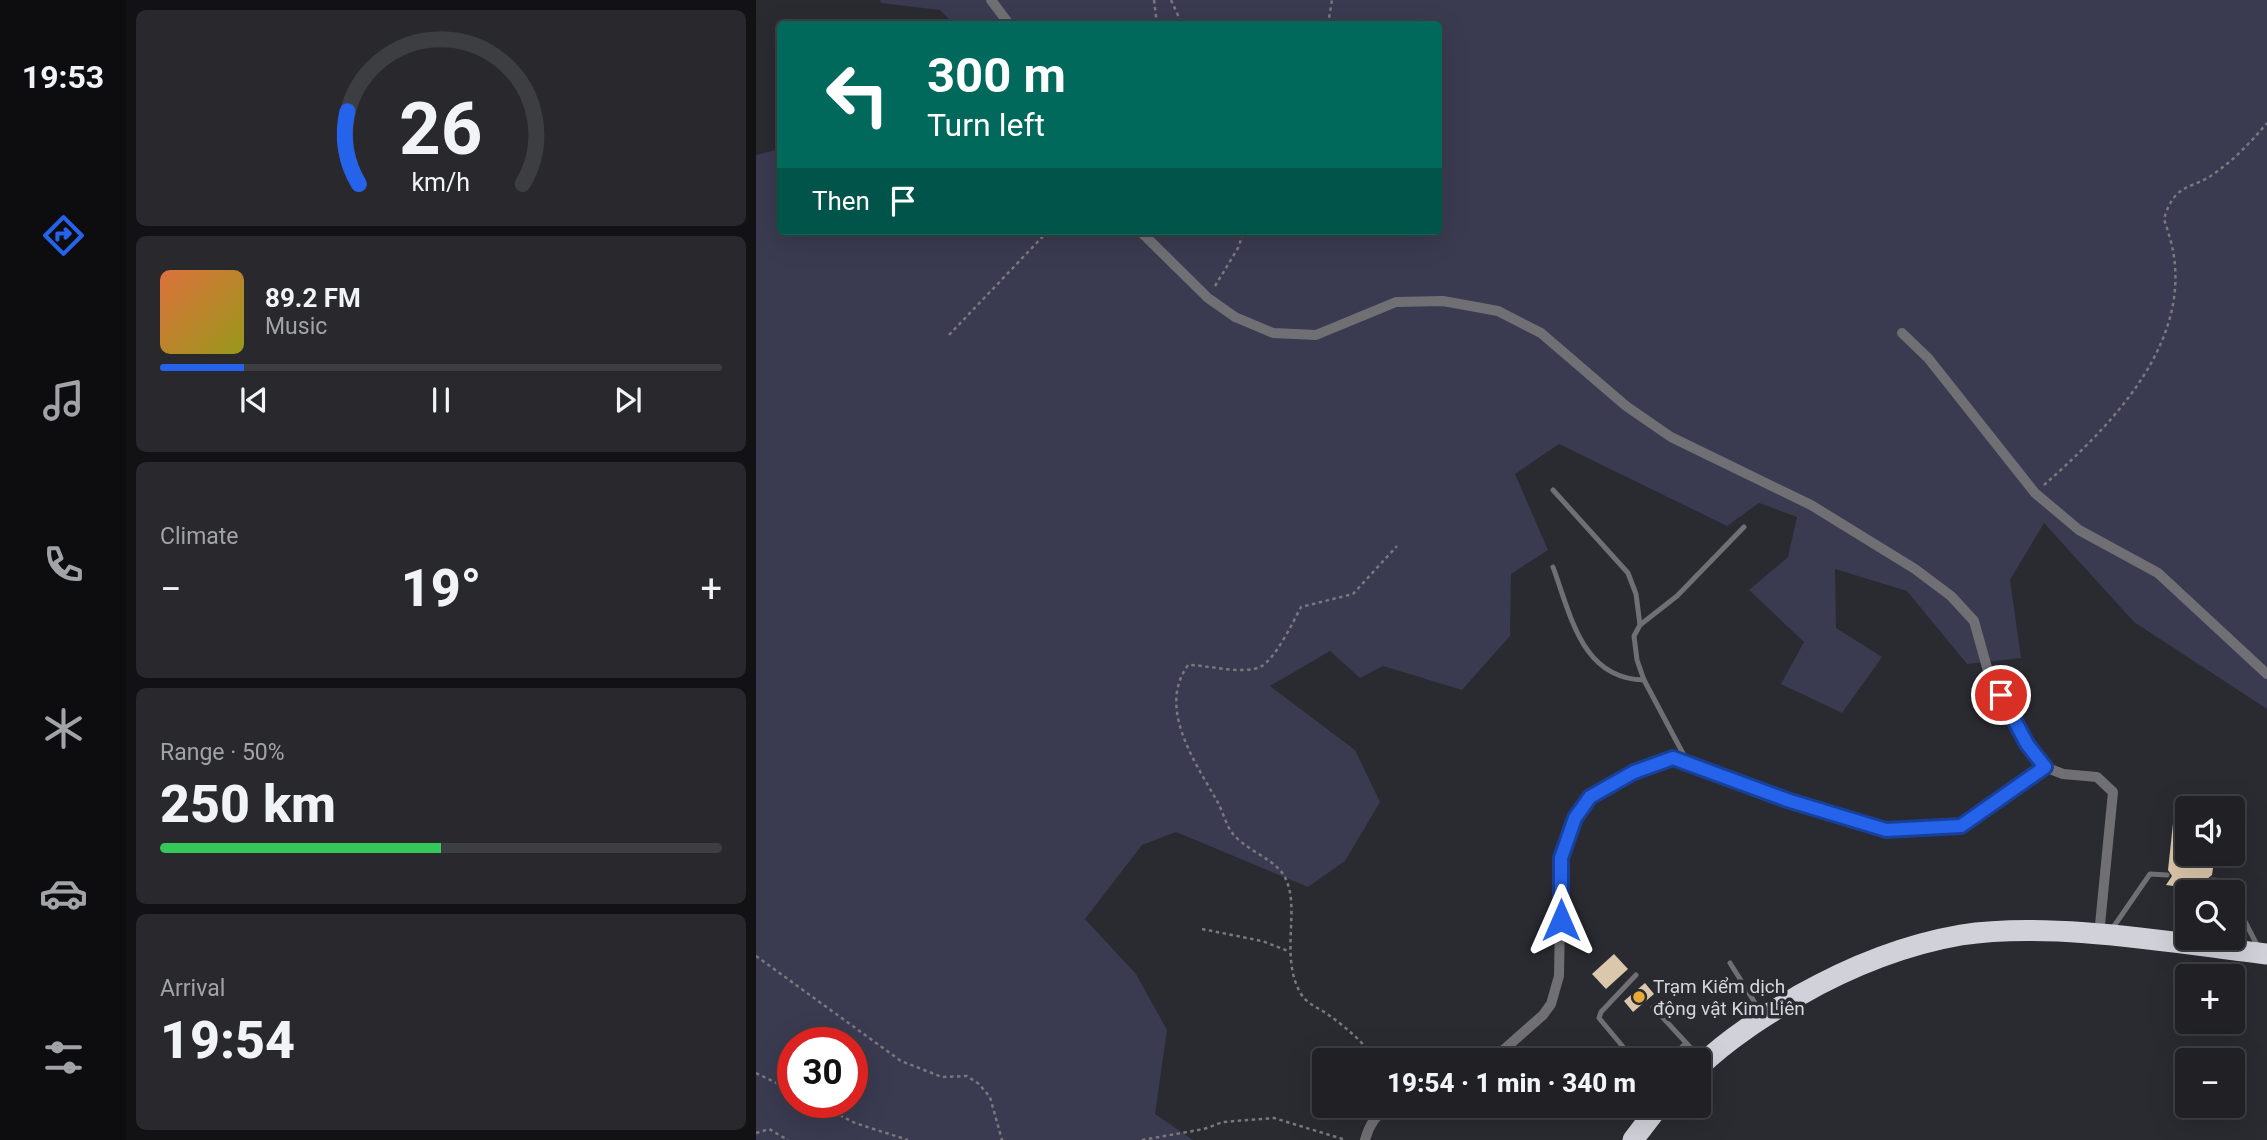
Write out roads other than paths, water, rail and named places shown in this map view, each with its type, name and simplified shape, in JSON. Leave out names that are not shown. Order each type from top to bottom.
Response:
[{"type":"highway","points":[[1711,1057],[1764,1016],[1837,975],[1899,950],[1962,935],[2038,932],[2103,936],[2264,954]]},
{"type":"highway","points":[[1633,1140],[1650,1118]]},
{"type":"street","points":[[991,0],[1007,21]]},
{"type":"street","points":[[1144,235],[1208,298],[1235,317],[1273,333],[1316,335],[1396,302],[1443,301],[1498,311],[1541,332],[1626,407],[1671,437],[1811,505],[1915,569],[1951,596],[1974,621],[1988,671],[2027,744],[2045,767],[2063,774],[2097,777],[2113,792],[2103,936]]},
{"type":"street","points":[[1902,332],[1928,359],[2035,494],[2079,530],[2158,573],[2267,674]]},
{"type":"street","points":[[1506,1048],[1543,1015],[1551,1004],[1559,976],[1561,858],[1575,818],[1590,797],[1634,772],[1673,758],[1787,800],[1886,830],[1961,826],[2045,767]]},
{"type":"street","points":[[1365,1140],[1367,1129],[1375,1118]]},
{"type":"lane","points":[[1553,490],[1628,573],[1636,594],[1640,625],[1634,642],[1644,680],[1688,763]]},
{"type":"lane","points":[[1640,625],[1677,596],[1744,527]]},
{"type":"lane","points":[[1553,567],[1572,619],[1594,659],[1619,678],[1644,680]]},
{"type":"lane","points":[[2103,936],[2150,874],[2167,876]]},
{"type":"lane","points":[[2245,920],[2264,954]]},
{"type":"lane","points":[[1730,963],[1764,1016]]},
{"type":"lane","points":[[1624,1048],[1599,1018],[1601,1012],[1636,975]]},
{"type":"lane","points":[[1653,1007],[1689,1048]]},
{"type":"lane","points":[[1681,1048],[1686,1043]]},
{"type":"place","name":"Trạm Kiểm dịch động vật Kim Liên","points":[[1639,997]]}]
